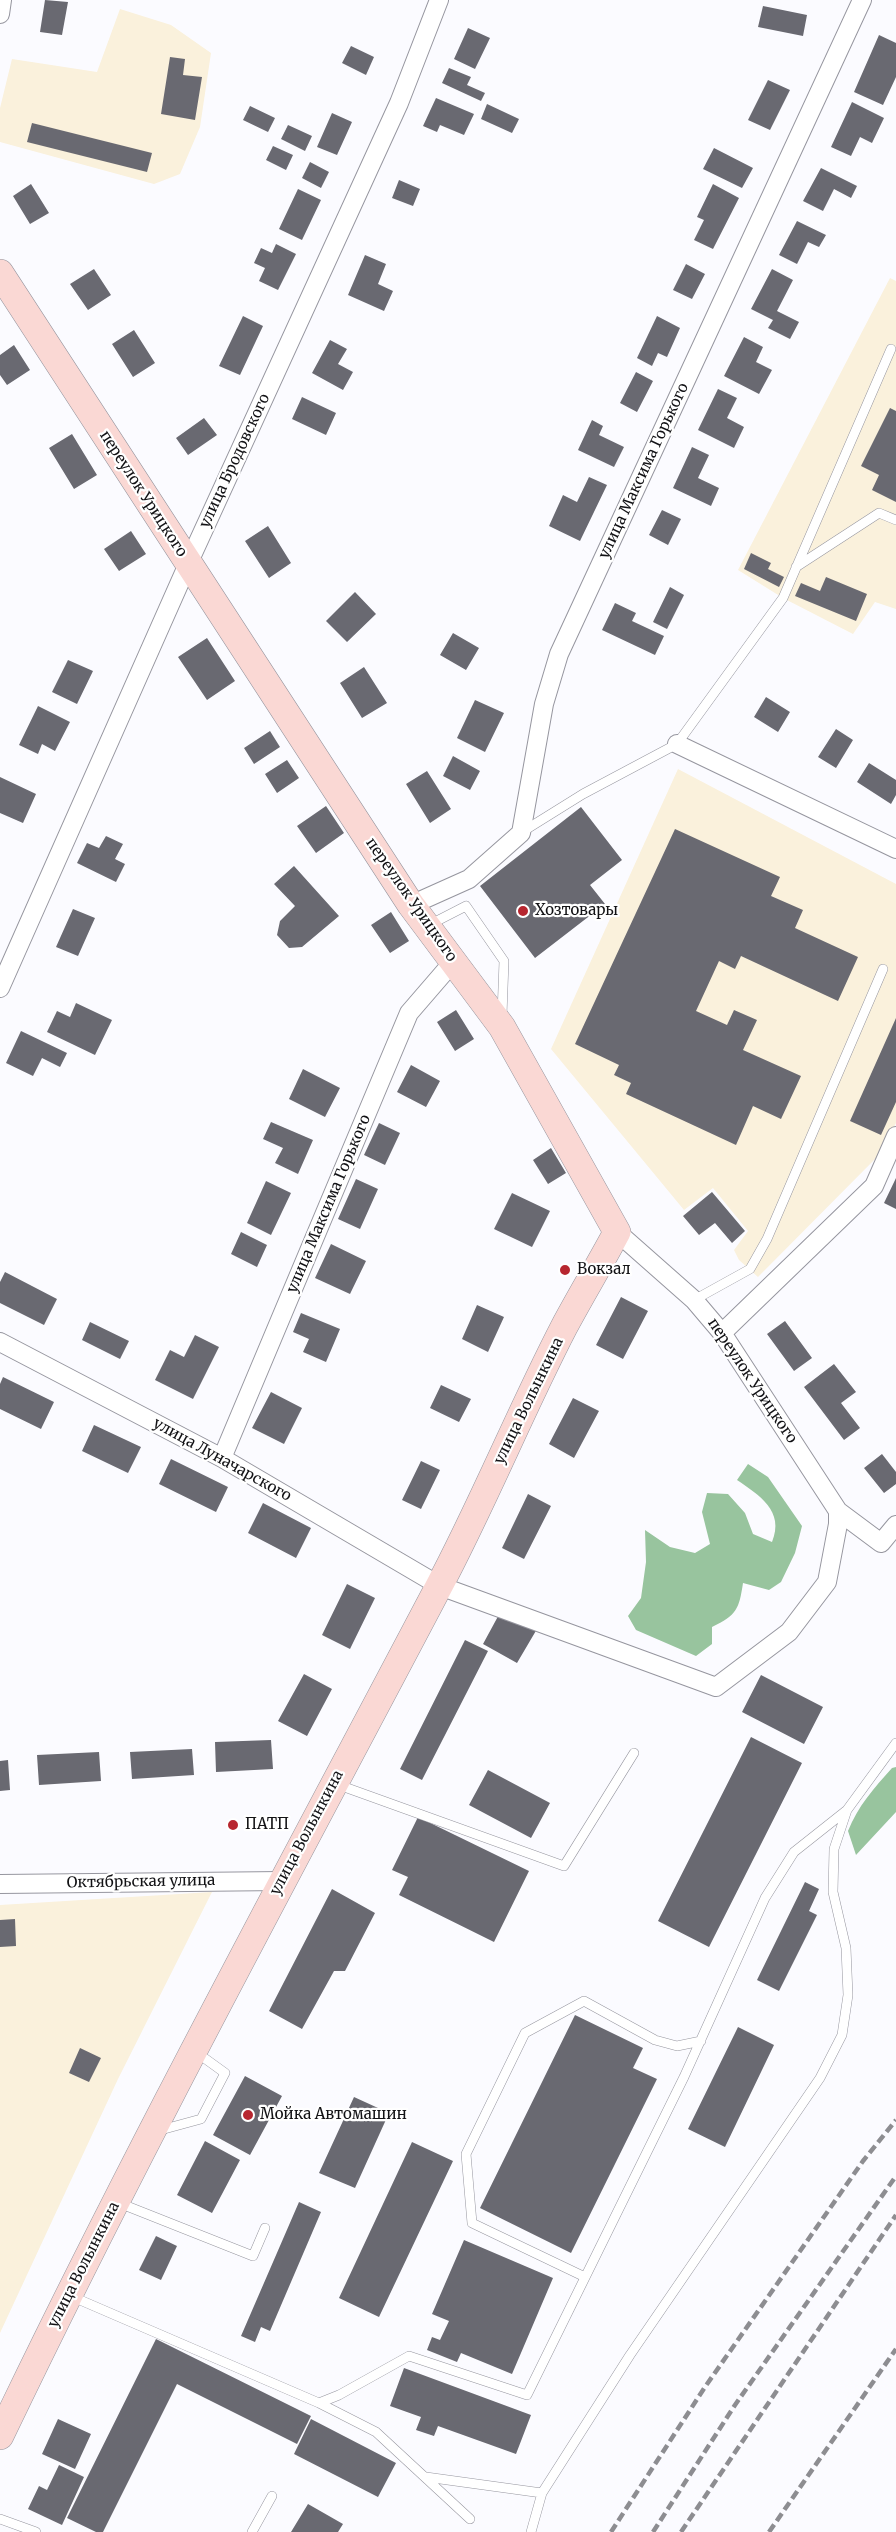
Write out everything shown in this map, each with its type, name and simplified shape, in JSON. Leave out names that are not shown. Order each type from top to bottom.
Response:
[{"type":"street","points":[[0,14],[2,0]]},
{"type":"street","name":"улица Бродовского","points":[[0,988],[188,564],[399,103],[439,0]]},
{"type":"street","name":"улица Максима Горького","points":[[521,833],[544,704],[560,654],[862,0]]},
{"type":"street","name":"переулок Урицкого","points":[[0,273],[411,905],[502,1027],[618,1232],[694,1300],[722,1333],[838,1511]]},
{"type":"street","points":[[677,744],[893,840]]},
{"type":"street","points":[[411,905],[469,879],[521,833]]},
{"type":"street","name":"улица Максима Горького","points":[[222,1458],[409,1013],[453,962]]},
{"type":"street","points":[[722,1333],[874,1186],[896,1136]]},
{"type":"street","name":"улица Волынкина","points":[[0,2436],[116,2201],[282,1881],[440,1586],[564,1327],[618,1232]]},
{"type":"street","name":"улица Луначарского","points":[[0,1342],[222,1458],[440,1586],[716,1687],[789,1632],[827,1582],[838,1524],[838,1511]]},
{"type":"street","points":[[838,1511],[881,1543],[896,1525]]},
{"type":"street","name":"Октябрьская улица","points":[[0,1884],[282,1881]]},
{"type":"lane","points":[[521,833],[583,794],[677,744],[783,598],[891,348]]},
{"type":"lane","points":[[796,567],[879,513],[896,520]]},
{"type":"lane","points":[[426,926],[466,906],[504,961],[502,1027]]},
{"type":"lane","points":[[694,1300],[750,1269],[766,1239],[883,969]]},
{"type":"lane","points":[[319,2403],[349,2390],[409,2356],[527,2395],[701,2040],[765,1898],[794,1852],[847,1810],[896,1743]]},
{"type":"lane","points":[[334,1784],[564,1866],[634,1753]]},
{"type":"lane","points":[[531,2532],[542,2493],[630,2355],[820,2078],[842,2035],[848,1995],[846,1948],[833,1892],[834,1849],[847,1810]]},
{"type":"lane","points":[[585,2277],[472,2223],[466,2154],[525,2032],[584,2001],[655,2040],[677,2046],[701,2040]]},
{"type":"lane","points":[[152,2132],[201,2119],[225,2073],[194,2051]]},
{"type":"lane","points":[[116,2201],[253,2256],[265,2228]]},
{"type":"lane","points":[[68,2295],[319,2403],[376,2432],[470,2519]]},
{"type":"lane","points":[[425,2477],[542,2493]]},
{"type":"lane","points":[[252,2532],[272,2496]]},
{"type":"lane","points":[[0,2519],[36,2532]]},
{"type":"shaded area","points":[[120,9],[171,25],[211,53],[200,127],[180,174],[154,184],[0,142],[0,108],[12,59],[97,72]]},
{"type":"shaded area","points":[[890,278],[896,281],[896,609],[875,602],[853,634],[783,598],[738,570]]},
{"type":"shaded area","points":[[678,769],[896,884],[896,1123],[881,1153],[758,1277],[739,1260],[734,1250],[748,1231],[713,1188],[684,1210],[551,1049]]},
{"type":"shaded area","points":[[212,1892],[118,2079],[0,2333],[0,1905]]},
{"type":"green space","points":[[748,1464],[768,1477],[802,1526],[795,1553],[781,1582],[769,1590],[743,1583],[738,1605],[732,1615],[712,1627],[712,1644],[696,1656],[636,1630],[628,1616],[641,1598],[646,1562],[645,1530],[670,1547],[695,1553],[710,1544],[702,1512],[707,1493],[728,1494],[745,1513],[753,1534],[772,1542],[775,1521],[768,1505],[737,1480]]},
{"type":"green space","points":[[896,1767],[896,1812],[856,1855],[848,1831],[852,1822],[873,1790],[892,1768]]},
{"type":"building","points":[[45,0],[68,2],[62,35],[40,32]]},
{"type":"building","points":[[763,6],[807,15],[803,36],[758,27]]},
{"type":"building","points":[[468,28],[490,38],[475,69],[454,59]]},
{"type":"building","points":[[879,35],[896,43],[896,77],[883,105],[854,92]]},
{"type":"building","points":[[351,46],[374,57],[366,75],[342,63]]},
{"type":"building","points":[[170,57],[185,59],[183,75],[202,77],[195,120],[161,114]]},
{"type":"building","points":[[449,68],[471,77],[467,85],[485,93],[481,101],[442,83]]},
{"type":"building","points":[[768,80],[790,90],[770,130],[748,120]]},
{"type":"building","points":[[436,98],[474,114],[464,135],[440,125],[437,132],[423,126]]},
{"type":"building","points":[[852,102],[884,118],[872,143],[860,137],[851,156],[831,147]]},
{"type":"building","points":[[487,104],[519,119],[512,133],[481,119]]},
{"type":"building","points":[[250,106],[275,118],[268,132],[243,120]]},
{"type":"building","points":[[332,113],[352,122],[337,155],[317,147]]},
{"type":"building","points":[[32,123],[152,153],[147,172],[27,142]]},
{"type":"building","points":[[288,125],[312,136],[305,151],[281,139]]},
{"type":"building","points":[[273,146],[293,155],[286,170],[266,160]]},
{"type":"building","points":[[714,148],[753,168],[742,188],[703,169]]},
{"type":"building","points":[[310,162],[329,172],[321,188],[302,178]]},
{"type":"building","points":[[821,168],[857,186],[851,198],[834,189],[823,211],[803,201]]},
{"type":"building","points":[[399,180],[420,189],[413,206],[392,198]]},
{"type":"building","points":[[31,184],[49,213],[30,224],[13,196]]},
{"type":"building","points":[[713,184],[739,198],[713,249],[694,240],[704,220],[697,217]]},
{"type":"building","points":[[298,189],[321,200],[302,240],[279,229]]},
{"type":"building","points":[[797,221],[826,235],[819,247],[808,242],[797,264],[779,255]]},
{"type":"building","points":[[276,244],[296,254],[278,290],[259,281],[265,268],[254,263],[261,248],[272,253]]},
{"type":"building","points":[[365,255],[386,264],[378,284],[393,291],[384,311],[348,295]]},
{"type":"building","points":[[686,264],[705,274],[692,299],[673,290]]},
{"type":"building","points":[[94,269],[111,295],[88,310],[70,284]]},
{"type":"building","points":[[772,269],[793,280],[777,311],[799,322],[790,339],[768,328],[773,320],[751,309]]},
{"type":"building","points":[[243,316],[263,326],[240,375],[219,366]]},
{"type":"building","points":[[657,316],[680,328],[667,357],[658,353],[652,366],[637,358]]},
{"type":"building","points":[[134,330],[155,363],[133,377],[112,344]]},
{"type":"building","points":[[744,337],[763,347],[756,362],[772,370],[759,394],[724,376]]},
{"type":"building","points":[[330,340],[347,349],[338,364],[353,372],[343,390],[312,373]]},
{"type":"building","points":[[14,345],[30,370],[7,385],[0,375],[0,355]]},
{"type":"building","points":[[636,372],[653,381],[637,412],[620,403]]},
{"type":"building","points":[[718,389],[737,398],[727,418],[744,427],[734,448],[698,430]]},
{"type":"building","points":[[302,397],[336,413],[326,435],[292,419]]},
{"type":"building","points":[[890,408],[896,411],[896,502],[872,490],[879,475],[861,466]]},
{"type":"building","points":[[204,418],[217,435],[188,455],[176,438]]},
{"type":"building","points":[[592,420],[603,426],[599,435],[624,447],[614,467],[578,450]]},
{"type":"building","points":[[72,434],[97,475],[74,489],[49,448]]},
{"type":"building","points":[[692,447],[709,455],[698,478],[719,488],[711,506],[673,488]]},
{"type":"building","points":[[589,477],[607,485],[580,541],[549,526],[563,495],[577,502]]},
{"type":"building","points":[[662,510],[681,519],[668,545],[649,535]]},
{"type":"building","points":[[268,526],[291,563],[269,578],[245,541]]},
{"type":"building","points":[[131,531],[146,554],[119,571],[104,549]]},
{"type":"building","points":[[751,553],[771,563],[768,569],[784,577],[779,587],[744,569]]},
{"type":"building","points":[[826,577],[867,594],[856,621],[795,596],[801,583],[820,591]]},
{"type":"building","points":[[670,587],[684,595],[667,629],[653,622]]},
{"type":"building","points":[[355,592],[376,614],[347,642],[326,621]]},
{"type":"building","points":[[615,603],[636,613],[632,621],[664,636],[655,655],[602,630]]},
{"type":"building","points":[[453,633],[479,648],[466,670],[440,655]]},
{"type":"building","points":[[207,638],[235,681],[207,700],[178,657]]},
{"type":"building","points":[[68,660],[93,671],[77,704],[52,692]]},
{"type":"building","points":[[364,667],[387,703],[362,718],[340,683]]},
{"type":"building","points":[[766,697],[790,712],[778,732],[754,717]]},
{"type":"building","points":[[475,700],[504,713],[485,752],[457,738]]},
{"type":"building","points":[[38,706],[70,722],[55,751],[42,744],[38,754],[19,745]]},
{"type":"building","points":[[836,729],[853,740],[836,768],[818,757]]},
{"type":"building","points":[[270,731],[280,747],[254,764],[244,748]]},
{"type":"building","points":[[453,756],[480,771],[470,790],[443,776]]},
{"type":"building","points":[[287,760],[299,778],[277,793],[265,774]]},
{"type":"building","points":[[869,763],[896,780],[896,795],[891,804],[857,782]]},
{"type":"building","points":[[427,771],[451,809],[430,823],[406,784]]},
{"type":"building","points":[[0,777],[36,794],[23,823],[0,813]]},
{"type":"building","points":[[326,806],[344,833],[316,853],[297,826]]},
{"type":"building","points":[[581,807],[622,860],[590,885],[605,904],[535,958],[480,886]]},
{"type":"building","points":[[675,829],[780,877],[771,896],[803,910],[795,928],[858,957],[838,1001],[741,956],[735,969],[719,961],[696,1011],[727,1025],[734,1010],[757,1020],[743,1050],[801,1076],[781,1119],[753,1106],[736,1145],[626,1094],[631,1083],[614,1075],[619,1065],[575,1044]]},
{"type":"building","points":[[106,836],[123,844],[115,859],[125,864],[116,882],[77,863],[87,843],[99,848]]},
{"type":"building","points":[[294,866],[339,916],[302,947],[289,948],[277,935],[280,921],[295,906],[274,884]]},
{"type":"building","points":[[73,909],[95,918],[78,956],[56,947]]},
{"type":"building","points":[[391,912],[409,941],[390,953],[371,925]]},
{"type":"building","points":[[76,1003],[112,1020],[95,1055],[47,1032],[57,1011],[70,1017]]},
{"type":"building","points":[[456,1010],[474,1039],[455,1051],[437,1022]]},
{"type":"building","points":[[896,1018],[896,1102],[881,1135],[850,1121]]},
{"type":"building","points":[[21,1031],[67,1053],[60,1067],[42,1058],[33,1076],[6,1063]]},
{"type":"building","points":[[411,1065],[440,1081],[426,1107],[397,1092]]},
{"type":"building","points":[[303,1069],[340,1088],[325,1117],[289,1099]]},
{"type":"building","points":[[271,1122],[313,1140],[298,1174],[275,1163],[283,1148],[263,1139]]},
{"type":"building","points":[[379,1123],[400,1133],[385,1165],[364,1155]]},
{"type":"building","points":[[551,1148],[566,1173],[548,1184],[533,1160]]},
{"type":"building","points":[[896,1178],[896,1209],[884,1203]]},
{"type":"building","points":[[356,1179],[378,1189],[360,1229],[338,1219]]},
{"type":"building","points":[[266,1181],[291,1193],[271,1235],[247,1223]]},
{"type":"building","points":[[712,1192],[745,1231],[732,1243],[715,1223],[699,1235],[683,1216]]},
{"type":"building","points":[[512,1193],[550,1211],[532,1247],[494,1229]]},
{"type":"building","points":[[241,1232],[267,1245],[257,1267],[231,1254]]},
{"type":"building","points":[[331,1244],[366,1261],[350,1294],[315,1278]]},
{"type":"building","points":[[5,1272],[57,1299],[44,1325],[0,1303],[0,1282]]},
{"type":"building","points":[[621,1297],[648,1311],[623,1359],[596,1345]]},
{"type":"building","points":[[477,1305],[504,1317],[488,1352],[462,1339]]},
{"type":"building","points":[[301,1313],[340,1329],[326,1362],[303,1352],[309,1339],[293,1332]]},
{"type":"building","points":[[785,1321],[812,1358],[794,1371],[767,1334]]},
{"type":"building","points":[[90,1322],[129,1341],[120,1359],[82,1340]]},
{"type":"building","points":[[195,1335],[219,1347],[193,1399],[155,1380],[170,1350],[184,1357]]},
{"type":"building","points":[[834,1364],[856,1392],[841,1403],[860,1428],[844,1440],[804,1387]]},
{"type":"building","points":[[3,1377],[54,1402],[41,1429],[0,1409],[0,1384]]},
{"type":"building","points":[[441,1385],[471,1399],[459,1422],[430,1408]]},
{"type":"building","points":[[271,1392],[302,1408],[284,1444],[252,1428]]},
{"type":"building","points":[[573,1398],[599,1411],[574,1458],[549,1444]]},
{"type":"building","points":[[94,1425],[141,1447],[128,1473],[82,1451]]},
{"type":"building","points":[[882,1454],[896,1472],[896,1484],[884,1493],[864,1468]]},
{"type":"building","points":[[171,1459],[228,1487],[216,1512],[159,1484]]},
{"type":"building","points":[[421,1461],[440,1470],[421,1509],[402,1500]]},
{"type":"building","points":[[528,1494],[551,1506],[524,1559],[502,1548]]},
{"type":"building","points":[[263,1503],[311,1528],[296,1558],[248,1533]]},
{"type":"building","points":[[347,1584],[375,1598],[350,1649],[322,1635]]},
{"type":"building","points":[[502,1609],[537,1629],[517,1663],[483,1644]]},
{"type":"building","points":[[465,1640],[488,1651],[422,1780],[400,1769]]},
{"type":"building","points":[[304,1674],[332,1689],[307,1736],[278,1721]]},
{"type":"building","points":[[761,1675],[823,1707],[804,1744],[742,1712]]},
{"type":"building","points":[[751,1737],[802,1763],[709,1947],[658,1921]]},
{"type":"building","points":[[271,1740],[273,1769],[216,1772],[215,1742]]},
{"type":"building","points":[[192,1749],[194,1775],[132,1779],[130,1752]]},
{"type":"building","points":[[99,1752],[101,1781],[39,1785],[37,1755]]},
{"type":"building","points":[[8,1760],[10,1790],[0,1791],[0,1761]]},
{"type":"building","points":[[488,1770],[550,1803],[531,1838],[469,1805]]},
{"type":"building","points":[[418,1817],[529,1871],[494,1942],[399,1895],[408,1877],[392,1870]]},
{"type":"building","points":[[805,1882],[819,1889],[809,1911],[817,1915],[779,1991],[757,1980]]},
{"type":"building","points":[[332,1889],[375,1913],[345,1971],[334,1971],[302,2029],[269,2011]]},
{"type":"building","points":[[15,1919],[16,1946],[0,1947],[0,1920]]},
{"type":"building","points":[[575,2015],[643,2048],[633,2068],[657,2079],[571,2253],[480,2208]]},
{"type":"building","points":[[738,2027],[774,2045],[725,2147],[688,2129]]},
{"type":"building","points":[[80,2048],[101,2058],[89,2082],[69,2073]]},
{"type":"building","name":"Мойка Автомашин","points":[[245,2076],[282,2096],[250,2155],[213,2135]]},
{"type":"building","points":[[354,2097],[389,2113],[355,2188],[319,2173]]},
{"type":"building","points":[[205,2141],[240,2160],[212,2213],[177,2195]]},
{"type":"building","points":[[412,2142],[453,2161],[379,2317],[339,2298]]},
{"type":"building","points":[[299,2202],[321,2212],[270,2331],[261,2327],[255,2342],[241,2336]]},
{"type":"building","points":[[156,2236],[177,2246],[161,2280],[139,2270]]},
{"type":"building","points":[[464,2240],[553,2278],[512,2374],[461,2353],[457,2362],[427,2350],[432,2337],[440,2340],[449,2321],[432,2314]]},
{"type":"building","points":[[156,2339],[311,2416],[297,2444],[177,2384],[103,2532],[96,2532],[67,2518]]},
{"type":"building","points":[[404,2368],[531,2415],[516,2454],[438,2426],[434,2436],[416,2430],[421,2417],[390,2406]]},
{"type":"building","points":[[58,2419],[91,2434],[75,2469],[42,2454]]},
{"type":"building","points":[[311,2419],[396,2463],[378,2497],[294,2454]]},
{"type":"building","points":[[59,2465],[84,2477],[62,2525],[28,2509],[39,2486],[47,2490]]},
{"type":"building","points":[[308,2504],[343,2524],[338,2532],[291,2532]]},
{"type":"railway","points":[[611,2532],[705,2387],[863,2161],[896,2120]]},
{"type":"railway","points":[[653,2532],[735,2405],[896,2176]]},
{"type":"railway","points":[[681,2532],[896,2215]]},
{"type":"railway","points":[[769,2532],[896,2349]]},
{"type":"place","name":"Хозтовары","points":[[523,911]]},
{"type":"place","name":"Вокзал","points":[[565,1270]]},
{"type":"place","name":"ПАТП","points":[[233,1825]]},
{"type":"place","name":"Мойка Автомашин","points":[[248,2115]]}]
